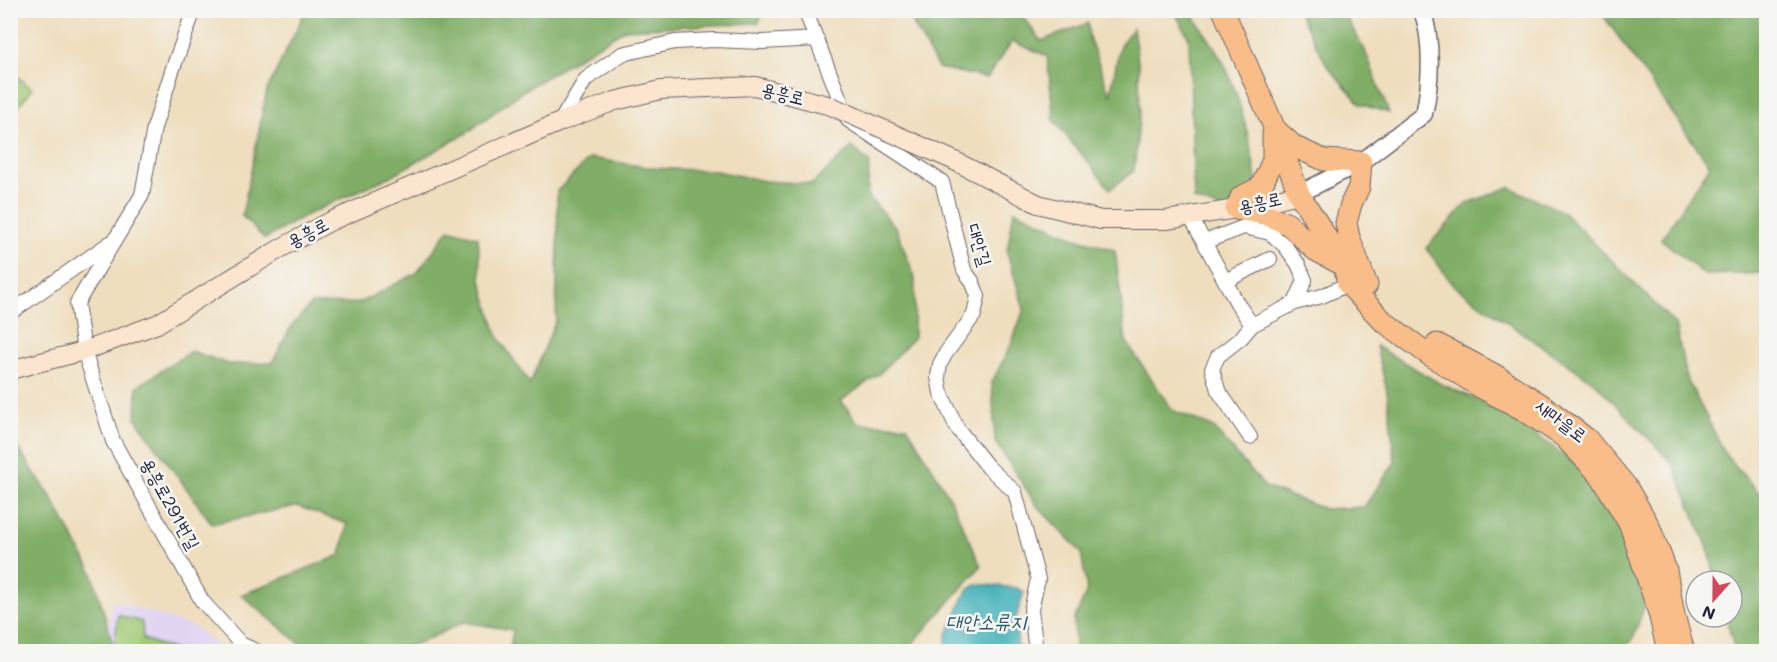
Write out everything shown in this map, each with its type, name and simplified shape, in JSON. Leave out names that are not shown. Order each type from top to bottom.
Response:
[{"type":"main road","name":"새마을로","points":[[1223,10],[1274,127],[1299,194],[1353,278],[1383,321],[1428,354],[1482,388],[1522,409],[1564,437],[1600,476],[1630,525],[1659,613],[1668,651]]},
{"type":"main road","name":"용흥로","points":[[10,370],[84,351],[157,324],[280,248],[331,220],[560,122],[615,101],[661,90],[755,86],[831,106],[955,161],[1038,204],[1101,220],[1166,220],[1299,194]]},
{"type":"main road","points":[[1274,127],[1295,147],[1309,154],[1324,160],[1361,162],[1359,187],[1346,223],[1353,278]]},
{"type":"main road","points":[[1274,127],[1273,160],[1261,187],[1241,197],[1236,208],[1265,214],[1288,224],[1315,250],[1353,278]]},
{"type":"main road","name":"새마을로","points":[[1353,278],[1406,326],[1494,375],[1545,407],[1587,439],[1626,486],[1648,526],[1666,570],[1674,615],[1684,651]]},
{"type":"street","name":"용흥로291번길","points":[[194,10],[154,128],[142,195],[77,303],[84,351],[114,441],[202,601],[241,644],[258,651]]},
{"type":"street","name":"대안길","points":[[805,10],[848,120],[942,182],[964,270],[972,281],[978,296],[974,315],[940,364],[938,377],[940,393],[957,428],[988,467],[1015,492],[1038,579],[1031,610],[1036,651]]},
{"type":"street","name":"용흥로","points":[[1299,194],[1361,162],[1424,114],[1428,94],[1428,60],[1427,25],[1422,10]]},
{"type":"street","points":[[560,122],[586,79],[622,54],[675,42],[714,40],[762,42],[817,39]]},
{"type":"street","points":[[1190,216],[1252,325]]},
{"type":"street","points":[[1204,242],[1244,227],[1270,233],[1285,246],[1298,264],[1305,280],[1295,303]]},
{"type":"street","points":[[10,313],[114,240]]},
{"type":"street","points":[[1225,281],[1270,259]]},
{"type":"street","points":[[1250,437],[1218,390],[1212,369],[1218,356],[1241,338],[1252,325],[1295,303],[1322,296],[1353,278]]},
{"type":"shaded area","points":[[112,600],[197,628],[223,651],[105,652]]},
{"type":"green space","points":[[306,10],[762,11],[759,23],[625,29],[523,91],[465,134],[391,176],[306,215],[265,239],[242,216],[267,90]]},
{"type":"green space","points":[[917,11],[1019,11],[1041,41],[1088,23],[1089,37],[1110,95],[1120,45],[1133,28],[1139,68],[1140,111],[1134,171],[1110,189],[1054,121],[1047,56],[1012,41],[987,78],[938,68],[913,24]]},
{"type":"green space","points":[[1174,11],[1190,11],[1215,47],[1227,70],[1248,134],[1259,202],[1227,211],[1194,200],[1189,38]]},
{"type":"green space","points":[[1298,11],[1342,11],[1364,48],[1389,113],[1360,104],[1327,65]]},
{"type":"green space","points":[[1600,11],[1766,11],[1766,273],[1705,275],[1661,239],[1710,166]]},
{"type":"green space","points":[[11,71],[32,89],[11,115]]},
{"type":"green space","points":[[852,147],[870,163],[867,195],[896,228],[915,278],[914,337],[880,373],[841,401],[858,423],[907,426],[950,498],[981,566],[914,642],[899,651],[510,651],[513,630],[464,622],[422,642],[391,651],[330,651],[303,646],[241,595],[341,555],[347,524],[297,506],[212,524],[136,419],[137,387],[191,351],[229,364],[272,363],[291,327],[311,304],[359,303],[417,273],[449,229],[478,237],[481,280],[497,335],[530,384],[556,320],[557,191],[590,158],[653,168],[716,171],[765,181],[812,184]]},
{"type":"green space","points":[[1509,187],[1563,212],[1675,324],[1687,379],[1727,457],[1766,500],[1766,651],[1735,651],[1729,629],[1744,629],[1744,569],[1713,569],[1709,551],[1673,464],[1595,383],[1454,286],[1426,248],[1466,204]]},
{"type":"green space","points":[[1014,210],[1075,238],[1115,250],[1126,341],[1172,410],[1213,427],[1265,487],[1325,509],[1364,507],[1395,462],[1387,391],[1376,346],[1441,384],[1492,406],[1534,433],[1579,466],[1618,513],[1645,605],[1632,641],[1616,652],[1075,651],[1074,620],[1087,591],[1081,552],[1038,507],[995,442],[992,382],[1011,345],[1024,309],[1007,252]]},
{"type":"green space","points":[[11,438],[51,497],[92,572],[113,651],[11,651]]},
{"type":"green space","points":[[118,615],[142,622],[143,639],[177,651],[114,651]]},
{"type":"water","name":"대안소류지","points":[[978,584],[1017,588],[1024,592],[1016,618],[1018,651],[947,651],[946,637],[967,590]]}]
